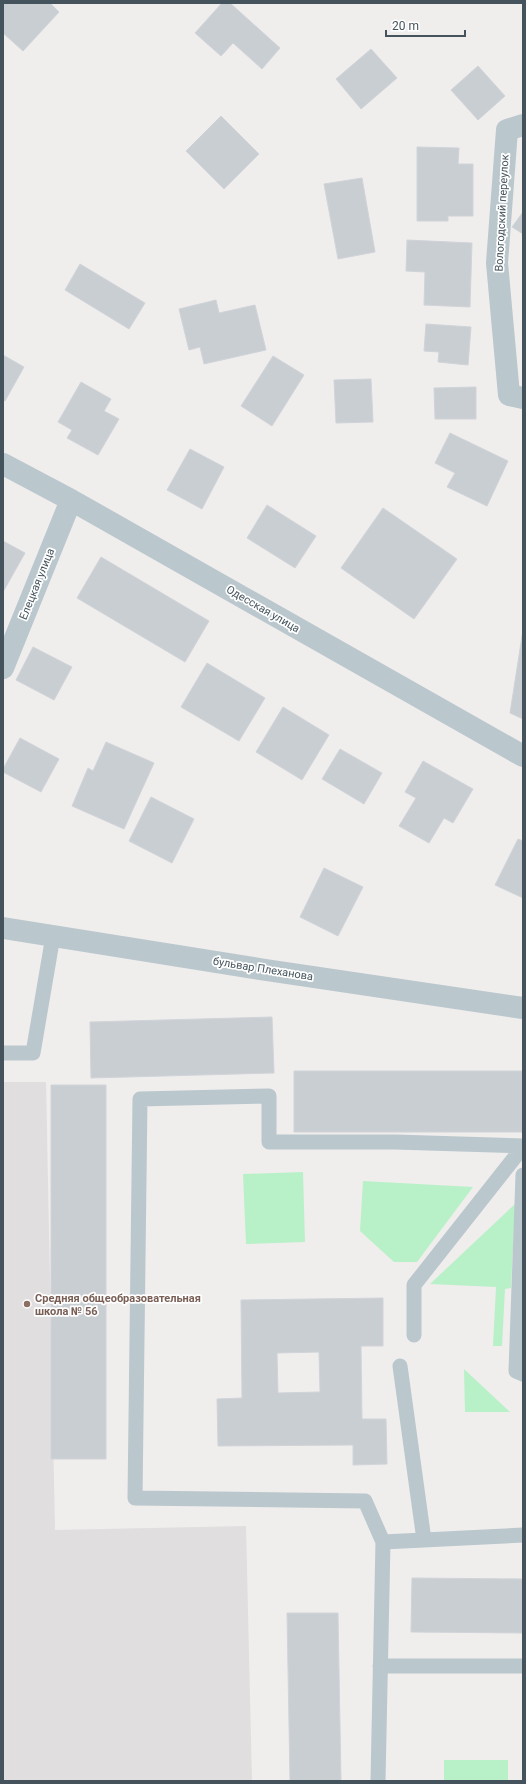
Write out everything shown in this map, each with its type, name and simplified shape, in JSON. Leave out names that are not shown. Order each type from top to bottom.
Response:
[{"type":"street","name":"Вологодский переулок","points":[[523,125],[507,130],[497,262],[509,395],[523,398]]},
{"type":"street","name":"Одесская улица","points":[[3,464],[71,500],[523,756]]},
{"type":"street","name":"Елецкая улица","points":[[3,668],[71,500]]},
{"type":"street","name":"бульвар Плеханова","points":[[3,928],[274,971],[523,1008]]},
{"type":"lane","points":[[3,1053],[33,1053],[53,936]]},
{"type":"lane","points":[[378,1781],[382,1542],[366,1501],[135,1498],[140,1099],[269,1096],[269,1142],[395,1142],[523,1146]]},
{"type":"lane","points":[[414,1335],[414,1285],[523,1146]]},
{"type":"lane","points":[[523,1175],[516,1371],[523,1374]]},
{"type":"lane","points":[[400,1366],[424,1540]]},
{"type":"lane","points":[[382,1542],[523,1534]]},
{"type":"lane","points":[[380,1666],[523,1666]]},
{"type":"shaded area","name":"Средняя общеобразовательная школа № 56","points":[[3,1082],[46,1082],[55,1530],[246,1526],[252,1781],[3,1781]]},
{"type":"green space","points":[[303,1172],[305,1242],[246,1244],[243,1174]]},
{"type":"green space","points":[[363,1181],[473,1187],[417,1262],[394,1262],[360,1231]]},
{"type":"green space","points":[[515,1204],[511,1288],[505,1289],[502,1346],[493,1346],[496,1287],[430,1284]]},
{"type":"green space","points":[[464,1369],[510,1412],[465,1412]]},
{"type":"green space","points":[[444,1760],[508,1760],[508,1781],[444,1781]]},
{"type":"building","points":[[3,3],[50,3],[59,12],[23,51],[3,33]]},
{"type":"building","points":[[222,3],[230,3],[280,48],[262,69],[233,43],[221,56],[195,33]]},
{"type":"building","points":[[371,49],[397,78],[361,109],[336,79]]},
{"type":"building","points":[[478,66],[505,96],[478,120],[451,90]]},
{"type":"building","points":[[221,116],[259,154],[224,189],[186,151]]},
{"type":"building","points":[[417,147],[459,148],[458,164],[473,164],[473,216],[448,216],[448,221],[417,221]]},
{"type":"building","points":[[362,178],[375,252],[338,259],[324,184]]},
{"type":"building","points":[[523,212],[523,234],[512,227]]},
{"type":"building","points":[[407,240],[472,243],[470,307],[424,305],[425,272],[406,271]]},
{"type":"building","points":[[80,264],[145,303],[129,329],[65,290]]},
{"type":"building","points":[[216,300],[219,313],[255,305],[266,350],[204,364],[200,347],[189,350],[179,309]]},
{"type":"building","points":[[426,324],[471,327],[468,365],[438,362],[439,352],[424,351]]},
{"type":"building","points":[[3,355],[24,367],[5,401],[3,400]]},
{"type":"building","points":[[273,356],[304,375],[272,426],[241,406]]},
{"type":"building","points":[[371,379],[373,422],[336,423],[334,380]]},
{"type":"building","points":[[81,382],[111,399],[104,411],[119,419],[98,455],[67,438],[72,430],[58,422]]},
{"type":"building","points":[[476,387],[476,419],[435,419],[434,388]]},
{"type":"building","points":[[450,433],[508,461],[487,506],[447,487],[455,473],[435,463]]},
{"type":"building","points":[[190,449],[224,467],[202,509],[167,490]]},
{"type":"building","points":[[267,505],[316,536],[295,568],[247,538]]},
{"type":"building","points":[[383,508],[457,559],[414,619],[341,568]]},
{"type":"building","points":[[3,541],[25,553],[3,592]]},
{"type":"building","points":[[101,557],[209,621],[185,662],[77,598]]},
{"type":"building","points":[[523,630],[523,719],[510,713]]},
{"type":"building","points":[[33,647],[72,667],[54,700],[16,680]]},
{"type":"building","points":[[207,663],[265,698],[239,741],[181,707]]},
{"type":"building","points":[[283,707],[329,735],[302,780],[256,752]]},
{"type":"building","points":[[20,738],[59,759],[41,792],[3,772],[3,769]]},
{"type":"building","points":[[106,742],[154,763],[124,829],[72,806],[88,768],[93,771]]},
{"type":"building","points":[[340,749],[382,773],[364,804],[322,779]]},
{"type":"building","points":[[423,761],[473,789],[453,823],[444,818],[429,843],[399,826],[416,798],[405,792]]},
{"type":"building","points":[[151,797],[194,819],[172,863],[129,841]]},
{"type":"building","points":[[518,839],[523,841],[523,898],[495,885]]},
{"type":"building","points":[[324,868],[363,887],[338,936],[300,917]]},
{"type":"building","points":[[272,1017],[274,1073],[91,1078],[90,1022]]},
{"type":"building","points":[[294,1071],[523,1071],[523,1132],[294,1132]]},
{"type":"building","points":[[51,1085],[106,1085],[106,1459],[51,1459]]},
{"type":"building","points":[[383,1298],[383,1346],[361,1346],[362,1419],[386,1419],[387,1464],[353,1465],[353,1445],[218,1446],[217,1399],[242,1398],[241,1300]],"holes":[[[319,1352],[320,1392],[278,1393],[277,1353]]]},
{"type":"building","points":[[412,1578],[523,1579],[523,1633],[411,1632]]},
{"type":"building","points":[[287,1613],[338,1613],[341,1781],[290,1781]]},
{"type":"place","name":"Средняя общеобразовательная школа № 56","points":[[27,1304]]}]
